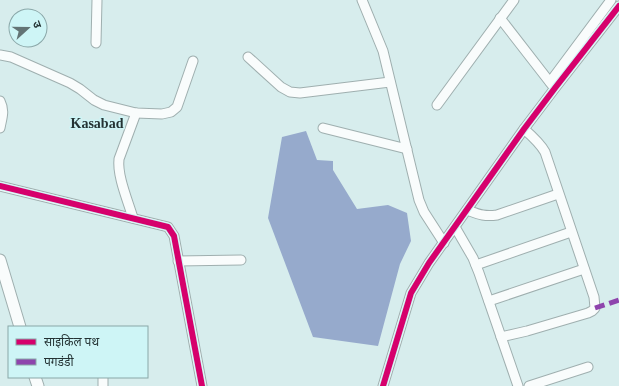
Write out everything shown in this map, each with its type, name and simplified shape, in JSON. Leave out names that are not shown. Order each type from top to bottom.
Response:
[{"type":"street","points":[[96,43],[97,0]]},
{"type":"street","points":[[362,0],[382,51],[419,200],[424,212],[444,243]]},
{"type":"street","points":[[437,105],[514,0]]},
{"type":"street","points":[[383,386],[411,293],[429,263],[524,129],[552,85],[611,0]]},
{"type":"street","points":[[552,85],[619,6]]},
{"type":"street","points":[[500,18],[552,85]]},
{"type":"street","points":[[0,55],[11,57],[70,83],[80,88],[94,100],[104,105],[136,113],[162,114],[172,112],[177,107],[193,62]]},
{"type":"street","points":[[248,57],[281,87],[290,92],[300,93],[390,82]]},
{"type":"street","points":[[0,101],[3,107],[0,128]]},
{"type":"street","points":[[133,218],[118,166],[119,159],[136,113]]},
{"type":"street","points":[[323,128],[407,149]]},
{"type":"street","points":[[501,337],[527,331],[592,311],[595,308],[595,303],[545,152],[535,139],[524,129]]},
{"type":"street","points":[[0,186],[168,227],[174,236],[202,386]]},
{"type":"street","points":[[466,210],[482,216],[489,216],[558,194]]},
{"type":"street","points":[[455,227],[476,265],[518,386]]},
{"type":"street","points":[[476,265],[571,232]]},
{"type":"street","points":[[0,260],[20,326]]},
{"type":"street","points":[[178,261],[242,260]]},
{"type":"street","points":[[489,301],[584,269]]},
{"type":"street","points":[[529,386],[588,367]]},
{"type":"water","points":[[306,131],[317,160],[333,161],[333,170],[357,209],[388,205],[407,213],[411,241],[400,264],[378,346],[313,337],[268,218],[282,137]]},
{"type":"marked path","points":[[595,308],[619,300]]},
{"type":"cycle path","points":[[383,386],[411,293],[429,263],[524,129],[619,6]]},
{"type":"cycle path","points":[[0,186],[168,227],[174,236],[202,386]]},
{"type":"district","name":"Kasabad","points":[[97,123]]}]
